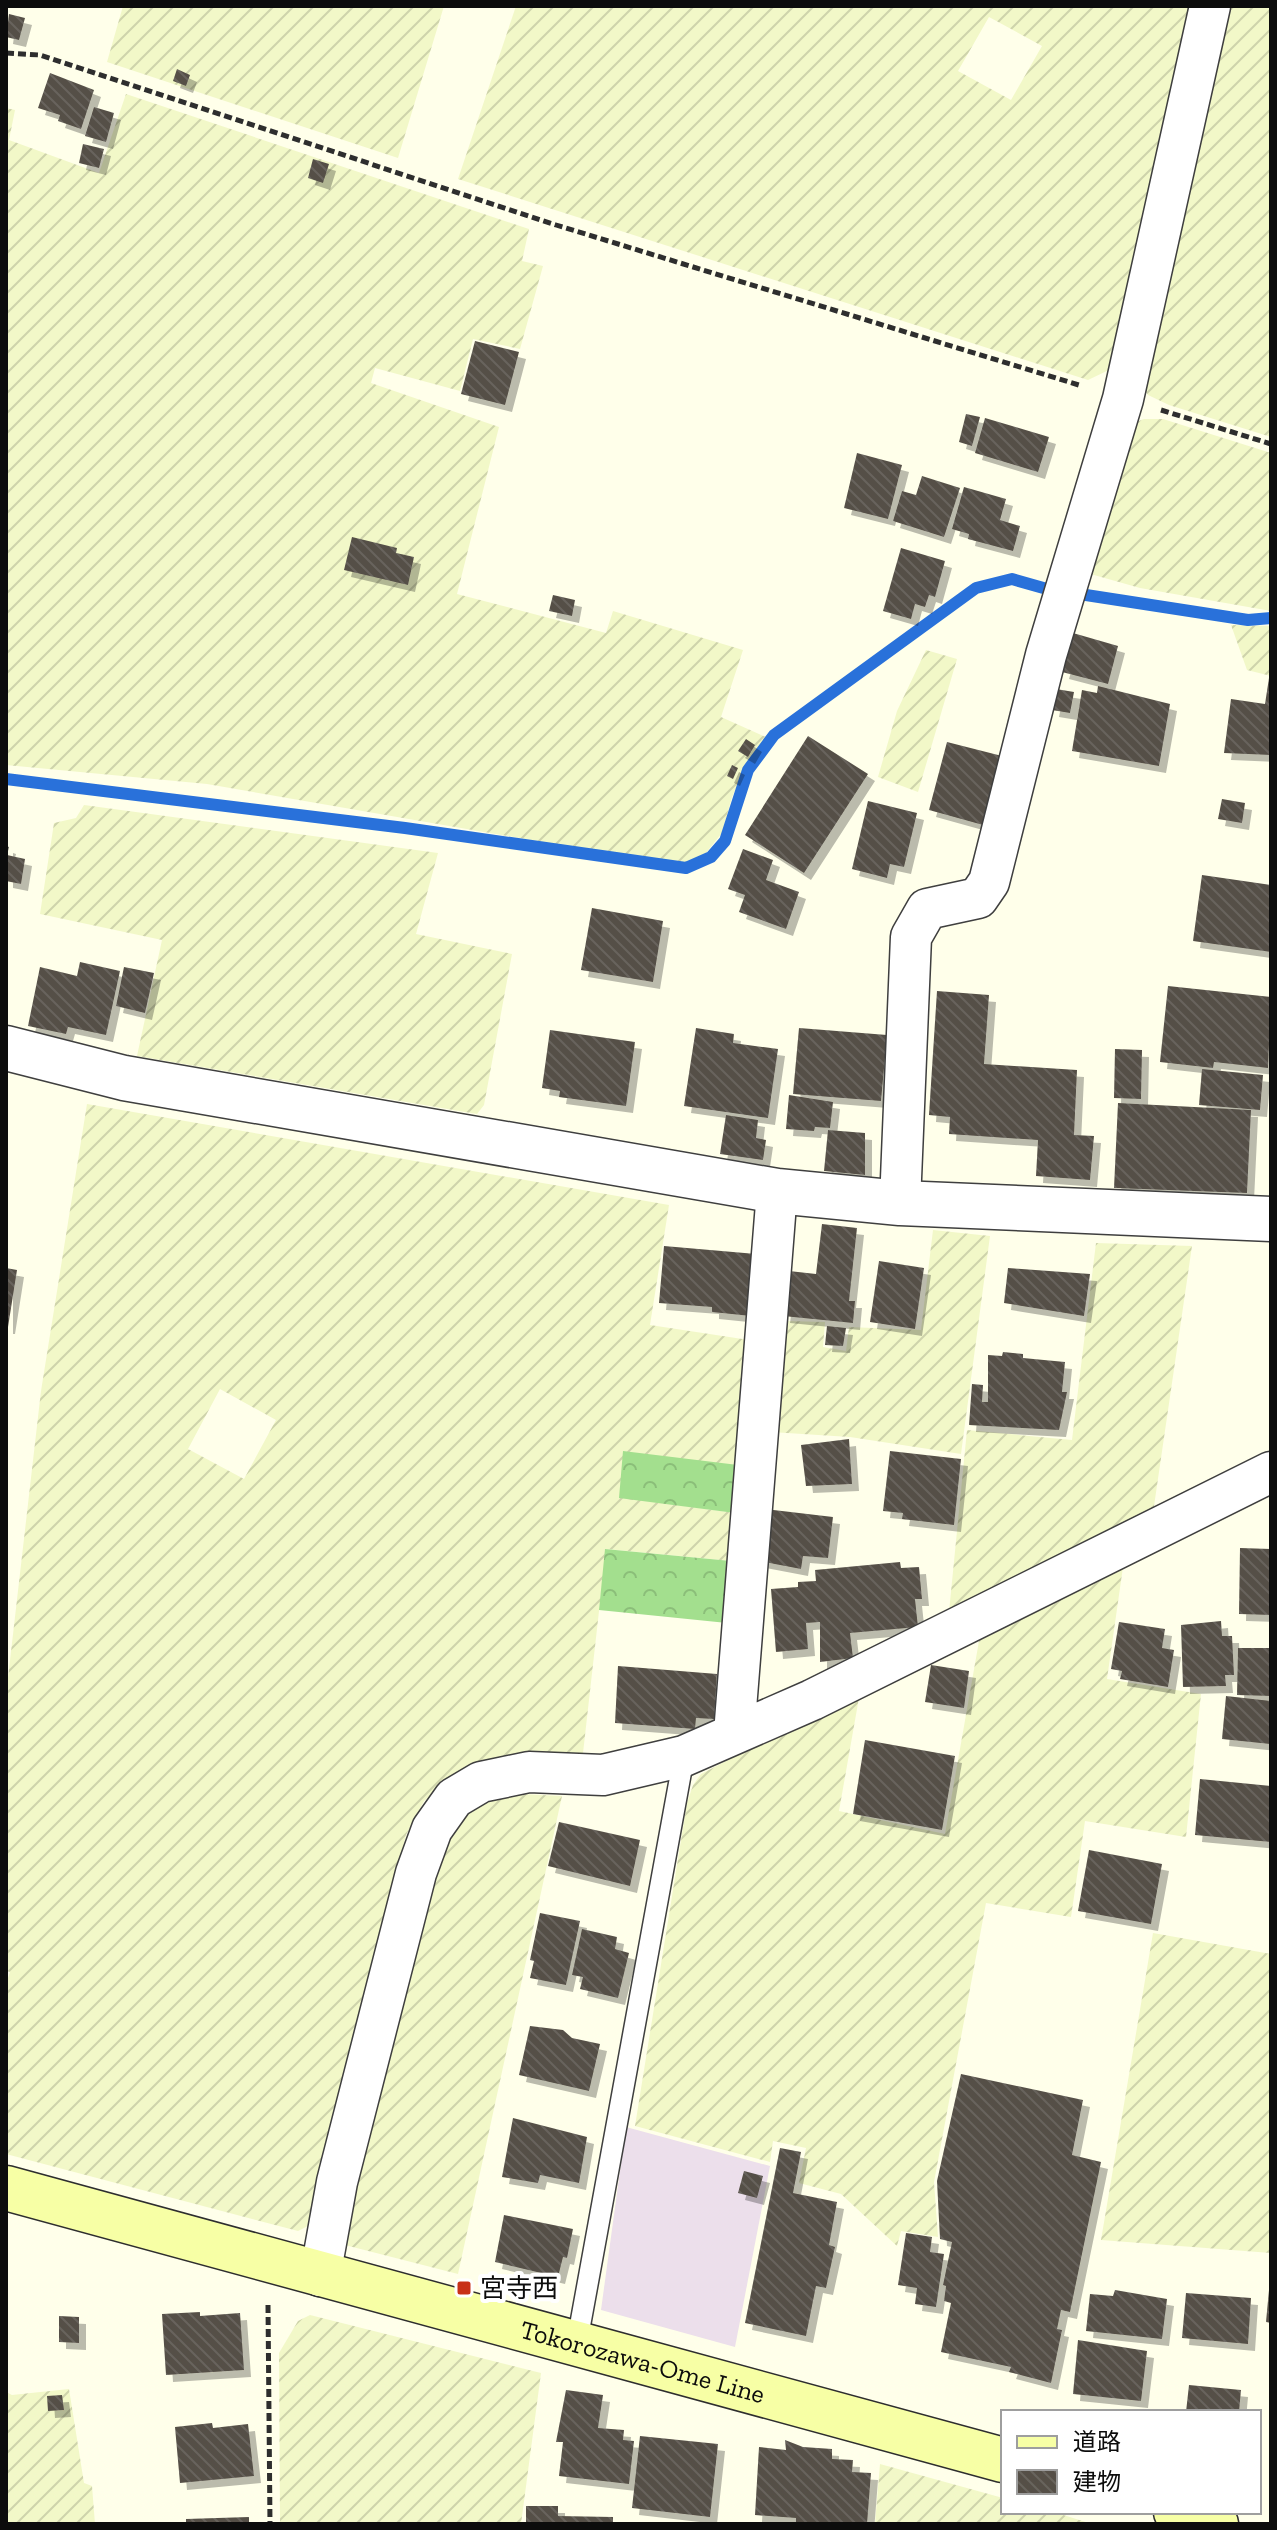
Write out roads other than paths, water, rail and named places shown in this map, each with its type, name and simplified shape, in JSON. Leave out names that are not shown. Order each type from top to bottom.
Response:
[{"type":"main road","name":"Tokorozawa-Ome Line","points":[[6,2188],[1001,2459]]},
{"type":"main road","points":[[1183,2514],[1216,2524]]},
{"type":"street","points":[[900,1203],[911,937],[927,909],[978,898],[989,882],[1046,655],[1123,399],[1210,6]]},
{"type":"street","points":[[9,1050],[124,1078],[777,1191],[900,1203],[1271,1219]]},
{"type":"street","points":[[734,1734],[777,1191]]},
{"type":"street","points":[[320,2276],[337,2182],[416,1873],[432,1829],[454,1798],[481,1782],[529,1772],[603,1775],[684,1756],[826,1693],[1271,1472]]},
{"type":"lane","points":[[577,2342],[684,1756]]},
{"type":"waterway","points":[[6,779],[405,828],[686,868],[711,857],[725,841],[748,770],[774,735],[976,588],[1012,579],[1047,589],[1248,620],[1271,618]]},
{"type":"place","name":"宮寺西","points":[[464,2288]]}]
